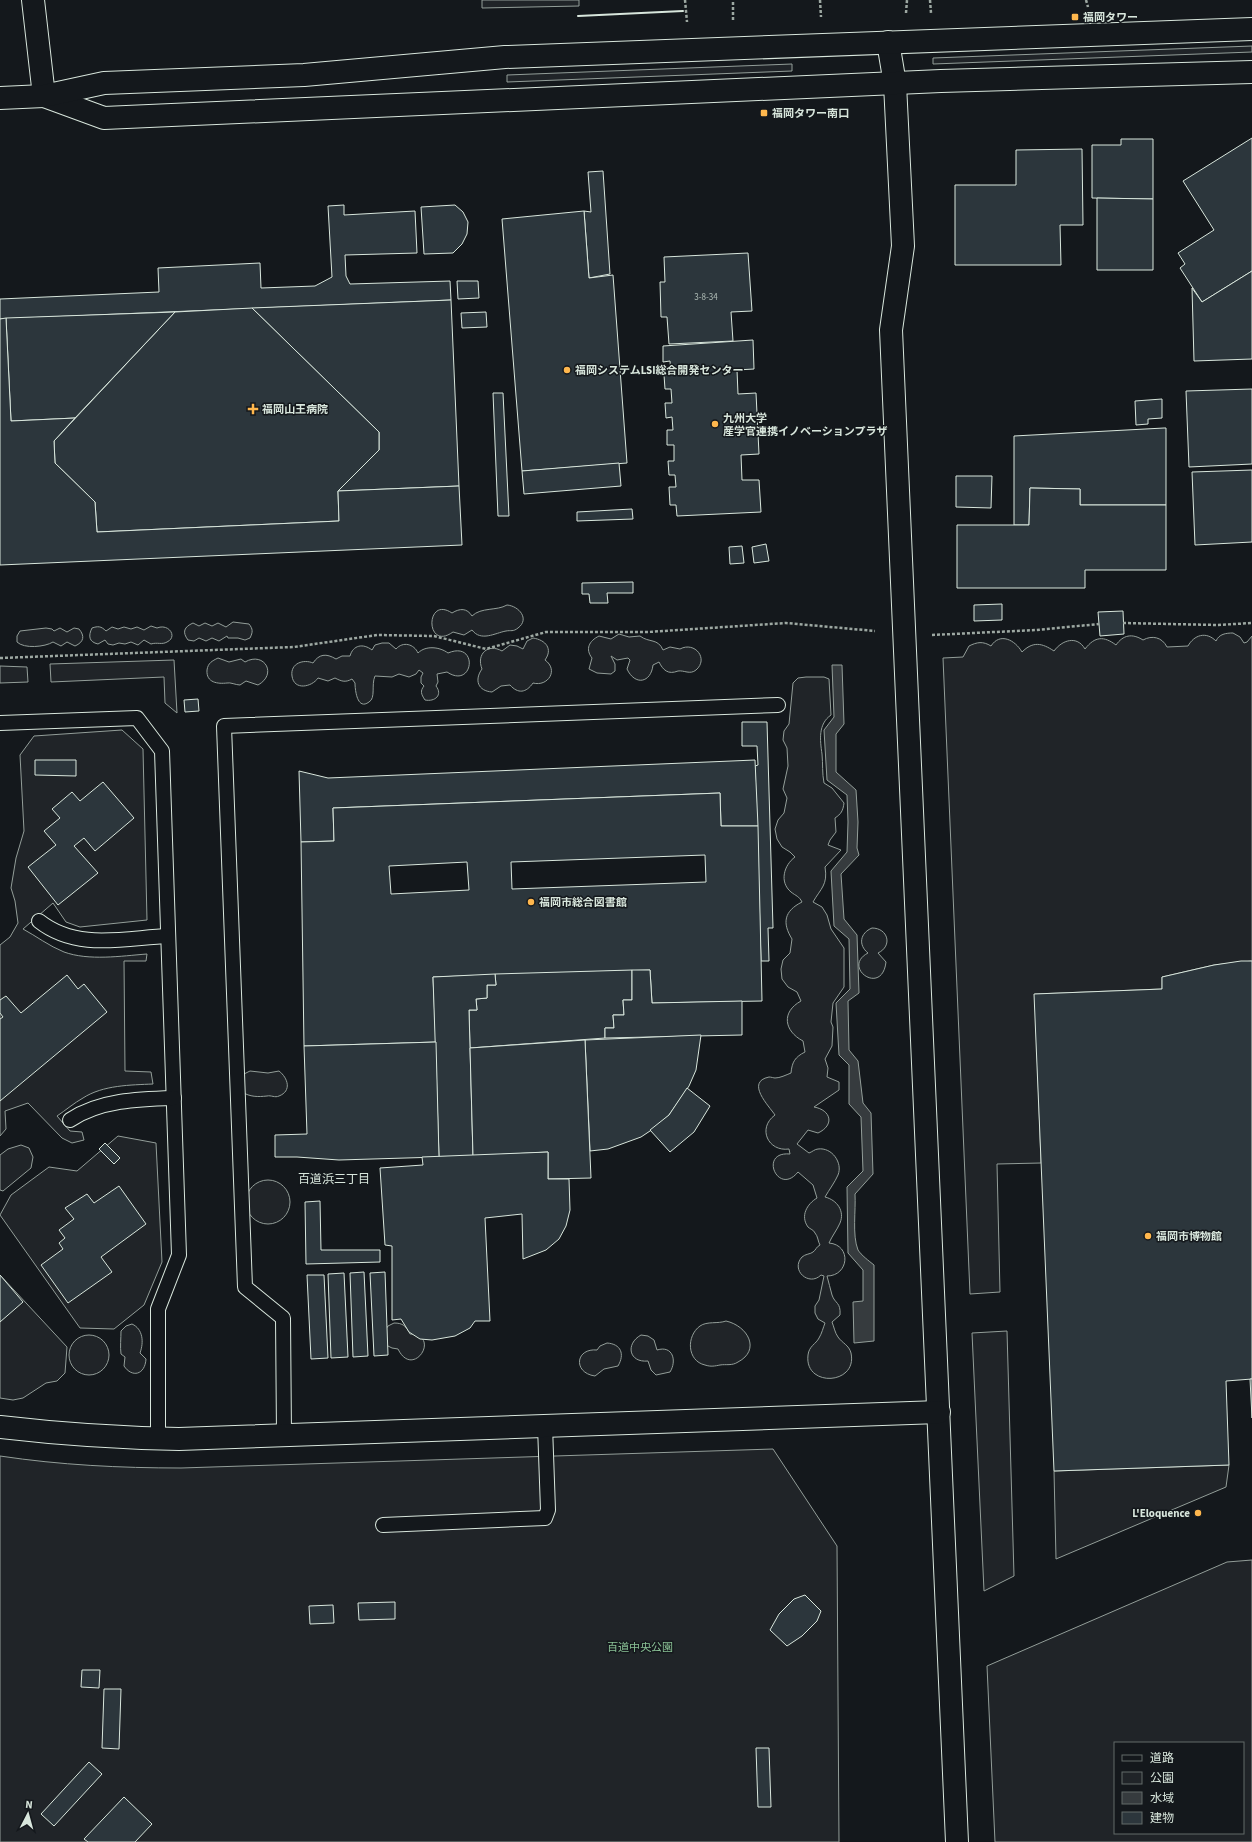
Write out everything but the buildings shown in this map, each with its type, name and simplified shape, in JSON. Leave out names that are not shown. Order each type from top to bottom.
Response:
[{"type":"street","points":[[34,0],[44,96]]},
{"type":"street","points":[[0,98],[44,96],[104,83],[304,75],[505,57],[1252,30]]},
{"type":"street","points":[[888,42],[895,84],[903,246],[891,330],[958,1842]]},
{"type":"street","points":[[44,96],[104,118],[895,84],[1252,72]]},
{"type":"street","points":[[0,1427],[45,1433],[158,1439],[939,1412]]},
{"type":"lane","points":[[284,1435],[283,1318],[245,1287],[224,726],[778,705]]},
{"type":"lane","points":[[0,723],[136,718],[162,751],[179,1255],[158,1309],[158,1439]]},
{"type":"lane","points":[[39,921],[50,929],[81,940],[108,942],[168,936]]},
{"type":"lane","points":[[70,1120],[94,1107],[124,1102],[174,1098]]},
{"type":"lane","points":[[383,1525],[545,1518],[548,1510],[545,1426]]},
{"type":"path","points":[[686,0],[687,22]]},
{"type":"path","points":[[733,0],[733,20]]},
{"type":"path","points":[[820,0],[821,17]]},
{"type":"path","points":[[906,14],[907,0]]},
{"type":"path","points":[[930,0],[931,13]]},
{"type":"path","points":[[1086,0],[1088,7]]},
{"type":"path","points":[[0,658],[294,647],[378,635],[434,636],[486,649],[546,632],[648,632],[786,623],[905,634]]},
{"type":"path","points":[[1123,624],[1217,625],[1252,623]]},
{"type":"path","points":[[942,635],[1036,630],[1099,624]]},
{"type":"green space","points":[[482,0],[579,0],[579,6],[482,8]]},
{"type":"green space","points":[[1252,46],[1252,52],[933,64],[933,58]]},
{"type":"green space","points":[[792,64],[792,71],[507,82],[507,75]]},
{"type":"green space","points":[[507,605],[519,610],[523,617],[523,621],[515,630],[488,636],[480,636],[472,630],[464,635],[453,632],[444,636],[437,635],[433,630],[433,616],[437,611],[443,609],[452,613],[458,610],[466,610],[472,616],[480,611]]},
{"type":"green space","points":[[233,622],[249,624],[252,631],[250,638],[245,640],[228,638],[227,636],[219,641],[212,638],[206,641],[199,638],[194,641],[188,640],[185,635],[186,628],[193,623],[199,626],[205,623],[212,626],[218,623],[226,627]]},
{"type":"green space","points":[[151,626],[157,628],[165,627],[171,631],[172,637],[165,643],[151,644],[144,640],[138,645],[131,642],[113,645],[108,644],[105,640],[98,644],[93,642],[90,638],[92,628],[94,627],[101,627],[106,631],[112,627],[118,629],[124,627],[131,629],[137,627],[144,630]]},
{"type":"green space","points":[[46,628],[54,631],[60,628],[67,632],[74,628],[79,629],[83,639],[75,646],[67,642],[61,646],[53,642],[40,646],[24,646],[17,642],[17,636],[20,631]]},
{"type":"green space","points":[[1233,633],[1240,637],[1244,643],[1247,642],[1252,636],[1252,961],[1214,965],[1162,977],[1162,989],[1035,994],[1041,1163],[997,1164],[1000,1292],[970,1294],[943,658],[963,657],[969,646],[977,643],[983,643],[991,646],[999,639],[1007,639],[1011,641],[1022,652],[1030,646],[1038,644],[1054,651],[1061,644],[1070,641],[1078,642],[1085,649],[1092,642],[1100,639],[1108,640],[1116,645],[1128,636],[1135,636],[1143,640],[1153,637],[1160,639],[1167,647],[1188,646],[1194,639],[1200,636],[1208,636],[1216,641],[1223,634]]},
{"type":"green space","points":[[619,634],[629,637],[640,636],[656,642],[663,650],[670,647],[680,649],[691,647],[701,656],[700,666],[692,672],[669,672],[662,667],[659,662],[653,665],[649,676],[642,680],[634,678],[630,674],[627,669],[630,660],[628,658],[617,660],[611,656],[615,664],[615,671],[611,674],[597,673],[589,669],[592,658],[589,651],[589,646],[593,640],[599,636],[611,639]]},
{"type":"green space","points":[[533,638],[545,643],[547,646],[548,652],[545,660],[551,668],[550,677],[538,684],[533,683],[528,689],[522,691],[516,690],[510,685],[501,686],[492,692],[483,690],[479,684],[478,677],[482,669],[481,659],[484,651],[492,648],[502,651],[510,645],[523,649],[527,641]]},
{"type":"green space","points":[[389,643],[396,649],[405,644],[414,647],[418,653],[421,650],[429,648],[441,649],[448,653],[458,651],[465,653],[469,664],[463,675],[456,676],[447,672],[437,674],[438,682],[436,686],[439,692],[437,697],[432,700],[425,700],[422,694],[422,689],[424,686],[421,683],[421,677],[423,673],[419,670],[416,674],[409,677],[399,674],[392,677],[375,676],[372,698],[365,704],[359,702],[355,683],[352,679],[343,681],[335,678],[328,681],[318,678],[312,684],[304,686],[300,686],[293,681],[293,668],[298,663],[313,663],[323,655],[336,659],[342,656],[350,656],[353,649],[356,647],[365,646],[372,650],[375,645]]},
{"type":"green space","points":[[218,658],[229,662],[241,659],[245,662],[252,659],[258,659],[266,665],[268,670],[267,675],[258,685],[246,681],[240,685],[213,682],[208,678],[207,670],[211,662]]},
{"type":"green space","points":[[174,660],[177,713],[165,703],[164,677],[51,682],[50,664]]},
{"type":"green space","points":[[0,666],[27,667],[28,682],[0,683]]},
{"type":"green space","points":[[824,677],[829,679],[831,715],[824,723],[821,733],[823,779],[824,783],[832,788],[844,803],[841,812],[835,818],[836,832],[828,845],[841,850],[825,867],[825,882],[813,902],[822,907],[827,915],[831,929],[844,948],[844,987],[833,1003],[831,1022],[833,1027],[832,1046],[825,1059],[828,1068],[827,1077],[839,1082],[839,1090],[814,1107],[824,1111],[827,1114],[829,1122],[827,1126],[818,1133],[808,1130],[797,1144],[809,1153],[817,1149],[823,1149],[832,1153],[838,1161],[839,1166],[838,1175],[825,1197],[836,1203],[841,1210],[840,1223],[829,1243],[836,1245],[841,1249],[845,1260],[840,1271],[834,1275],[827,1276],[832,1295],[840,1308],[840,1315],[832,1322],[835,1332],[850,1350],[851,1364],[847,1371],[839,1376],[831,1378],[822,1377],[814,1373],[809,1366],[808,1355],[811,1347],[818,1340],[825,1323],[818,1319],[815,1313],[815,1306],[819,1300],[824,1276],[821,1275],[811,1279],[807,1278],[802,1275],[798,1267],[802,1257],[812,1253],[820,1245],[816,1234],[808,1227],[805,1219],[808,1207],[817,1198],[813,1185],[798,1172],[791,1178],[784,1179],[778,1176],[774,1171],[773,1165],[775,1159],[780,1155],[790,1154],[789,1149],[775,1147],[767,1138],[767,1126],[775,1115],[764,1100],[759,1089],[759,1084],[762,1080],[769,1077],[779,1078],[791,1073],[795,1060],[805,1052],[803,1041],[792,1032],[787,1021],[790,1010],[801,1001],[797,992],[788,987],[782,979],[781,969],[783,960],[790,953],[792,939],[787,928],[786,918],[791,909],[802,902],[799,897],[787,888],[785,883],[784,874],[788,864],[795,857],[782,847],[777,839],[775,829],[778,820],[784,813],[787,798],[783,789],[788,766],[787,748],[783,740],[784,731],[789,724],[793,683],[798,678]]},
{"type":"green space","points":[[122,730],[143,749],[147,920],[80,927],[66,922],[53,903],[23,929],[53,947],[74,955],[105,957],[147,954],[146,961],[124,961],[125,1071],[151,1072],[153,1084],[117,1086],[99,1090],[80,1100],[57,1116],[70,1131],[82,1132],[84,1140],[72,1143],[62,1138],[28,1103],[5,1111],[6,1129],[0,1136],[0,945],[10,937],[18,923],[15,901],[11,888],[16,858],[24,831],[20,755],[34,736]]},
{"type":"green space","points":[[872,928],[882,931],[887,938],[887,942],[883,950],[878,953],[886,962],[883,972],[878,977],[871,978],[865,976],[859,965],[861,959],[868,953],[862,943],[863,936]]},
{"type":"green space","points":[[250,1071],[268,1073],[279,1071],[285,1077],[287,1084],[286,1091],[276,1097],[254,1096],[242,1092],[244,1074]]},
{"type":"green space","points":[[118,1136],[156,1143],[162,1262],[144,1305],[114,1329],[80,1328],[0,1215],[11,1195],[49,1167],[77,1171]]},
{"type":"green space","points":[[21,1145],[29,1148],[33,1157],[31,1168],[3,1191],[0,1190],[0,1155],[8,1149]]},
{"type":"green space","points":[[268,1180],[280,1184],[286,1190],[290,1202],[286,1214],[280,1220],[268,1224],[256,1220],[250,1214],[246,1202],[250,1190],[256,1184]]},
{"type":"green space","points":[[0,1275],[67,1347],[65,1373],[57,1381],[46,1383],[23,1398],[13,1400],[0,1398]]},
{"type":"green space","points":[[726,1321],[734,1324],[746,1333],[750,1345],[749,1351],[745,1357],[734,1364],[711,1366],[699,1363],[692,1354],[690,1348],[692,1336],[695,1330],[703,1324]]},
{"type":"green space","points":[[394,1323],[404,1326],[410,1334],[419,1336],[424,1341],[422,1354],[417,1358],[411,1360],[404,1357],[398,1349],[386,1345],[384,1332],[388,1326]]},
{"type":"green space","points":[[132,1324],[136,1326],[142,1336],[140,1353],[146,1359],[143,1369],[138,1373],[127,1370],[124,1366],[125,1357],[121,1354],[121,1331],[126,1326]]},
{"type":"green space","points":[[1007,1331],[1014,1576],[984,1591],[972,1333]]},
{"type":"green space","points":[[89,1335],[100,1338],[106,1344],[109,1355],[106,1366],[100,1372],[89,1375],[78,1372],[72,1366],[69,1355],[72,1344],[78,1338]]},
{"type":"green space","points":[[641,1335],[648,1336],[654,1340],[657,1350],[662,1349],[670,1352],[673,1363],[670,1372],[656,1375],[651,1370],[648,1361],[642,1361],[633,1356],[631,1348],[636,1339]]},
{"type":"green space","points":[[607,1343],[616,1345],[620,1350],[621,1357],[618,1366],[604,1369],[595,1376],[588,1374],[580,1366],[581,1357],[584,1353],[590,1350],[597,1350],[600,1346]]},
{"type":"green space","name":"百道中央公園","points":[[773,1449],[837,1546],[839,1842],[0,1842],[0,1456],[45,1462],[90,1465],[181,1468]]},
{"type":"green space","points":[[1229,1465],[1226,1487],[1056,1559],[1054,1471]]},
{"type":"green space","points":[[1252,1560],[1252,1842],[995,1842],[987,1666],[1227,1562]]},
{"type":"water","points":[[832,665],[842,665],[844,724],[836,734],[836,772],[856,790],[858,822],[857,848],[859,855],[841,874],[844,919],[857,935],[859,993],[848,1001],[849,1050],[858,1061],[863,1103],[871,1113],[873,1174],[855,1194],[855,1237],[858,1250],[874,1265],[874,1341],[854,1343],[853,1302],[863,1301],[863,1270],[848,1253],[847,1187],[863,1171],[861,1117],[849,1104],[849,1065],[839,1055],[836,1003],[850,989],[849,939],[834,926],[831,871],[847,852],[848,822],[847,795],[827,780],[824,730],[834,717]]},
{"type":"wall","points":[[578,16],[683,11]]},
{"type":"place","name":"福岡タワー","points":[[1075,17]]},
{"type":"place","name":"福岡タワー南口","points":[[764,113]]},
{"type":"place","name":"福岡システムLSI総合開発センター","points":[[567,370]]},
{"type":"place","name":"福岡山王病院","points":[[253,409]]},
{"type":"place","name":"九州大学 産学官連携イノベーションプラザ","points":[[715,424]]},
{"type":"place","name":"福岡市総合図書館","points":[[531,902]]},
{"type":"place","name":"福岡市博物館","points":[[1148,1236]]},
{"type":"place","name":"L'Eloquence","points":[[1198,1513]]},
{"type":"district","name":"百道浜三丁目","points":[[334,1179]]}]
